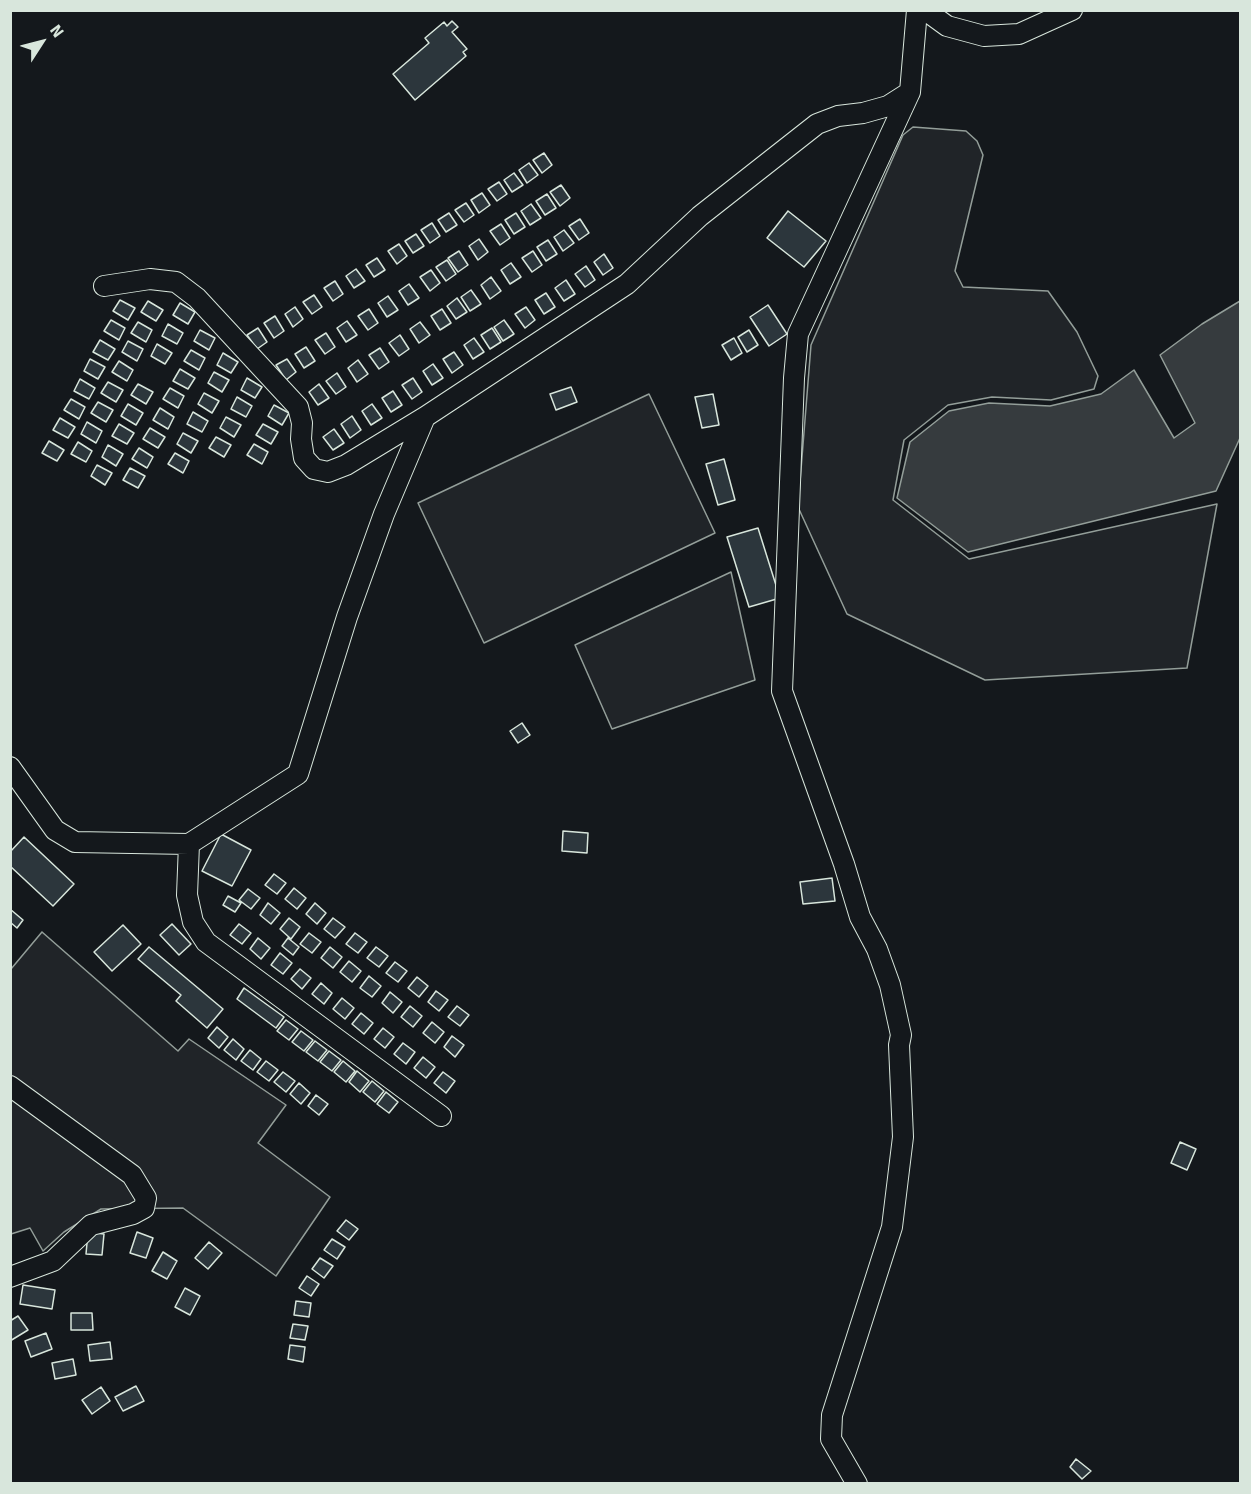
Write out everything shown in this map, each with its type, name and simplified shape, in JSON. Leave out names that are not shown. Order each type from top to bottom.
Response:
[{"type":"street","points":[[857,1484],[831,1439],[832,1415],[892,1227],[903,1137],[899,1045],[901,1035],[890,985],[877,949],[860,917],[844,864],[782,691],[798,334],[910,92],[917,10]]},
{"type":"street","points":[[925,10],[947,26],[984,36],[1019,34],[1072,10]]},
{"type":"street","points":[[104,286],[150,279],[176,282],[197,298],[298,407],[302,423],[301,439],[304,458],[314,469],[328,472],[346,465],[425,417],[627,284],[700,216],[817,124],[838,116],[863,113],[888,106],[910,92]]},
{"type":"street","points":[[10,767],[55,830],[75,842],[189,844],[298,774],[347,618],[380,524],[425,417]]},
{"type":"street","points":[[189,844],[187,895],[193,922],[206,942],[441,1116]]},
{"type":"street","points":[[10,1086],[132,1175],[146,1198],[144,1208],[133,1214],[91,1225],[53,1261],[10,1276]]},
{"type":"shaded area","points":[[913,127],[966,131],[977,141],[983,155],[955,271],[963,287],[1048,291],[1077,332],[1098,376],[1094,389],[1051,400],[992,397],[948,405],[904,440],[893,500],[969,559],[1217,504],[1187,668],[985,680],[847,614],[798,507],[811,345],[903,135]]},
{"type":"shaded area","points":[[1240,301],[1240,438],[1216,491],[968,552],[897,498],[910,442],[949,411],[989,403],[1050,406],[1101,394],[1134,370],[1174,438],[1195,423],[1160,355],[1202,324]]},
{"type":"shaded area","points":[[649,394],[715,533],[484,643],[418,503]]},
{"type":"shaded area","points":[[731,572],[755,680],[612,729],[575,645]]},
{"type":"shaded area","points":[[42,932],[178,1051],[189,1039],[286,1105],[258,1143],[330,1197],[276,1276],[183,1208],[101,1209],[64,1232],[43,1251],[30,1228],[11,1234],[11,969]]},
{"type":"building","points":[[452,21],[458,27],[452,32],[467,49],[463,52],[466,56],[415,100],[393,74],[429,43],[425,38],[444,22],[447,26]]},
{"type":"building","points":[[544,153],[552,165],[542,173],[533,160]]},
{"type":"building","points":[[529,163],[538,175],[527,183],[519,170]]},
{"type":"building","points":[[514,173],[523,185],[512,192],[504,180]]},
{"type":"building","points":[[499,182],[507,194],[497,201],[488,189]]},
{"type":"building","points":[[561,185],[570,198],[560,206],[550,192]]},
{"type":"building","points":[[482,193],[490,205],[479,213],[471,200]]},
{"type":"building","points":[[547,194],[556,208],[545,215],[536,201]]},
{"type":"building","points":[[466,203],[474,215],[464,222],[455,210]]},
{"type":"building","points":[[531,204],[541,218],[530,225],[521,211]]},
{"type":"building","points":[[788,211],[826,241],[804,267],[767,238]]},
{"type":"building","points":[[449,213],[457,225],[446,232],[438,220]]},
{"type":"building","points":[[516,213],[525,227],[514,234],[505,220]]},
{"type":"building","points":[[580,219],[589,233],[579,240],[569,226]]},
{"type":"building","points":[[432,223],[440,236],[430,243],[421,230]]},
{"type":"building","points":[[501,224],[510,238],[500,245],[490,231]]},
{"type":"building","points":[[564,230],[574,243],[563,251],[554,237]]},
{"type":"building","points":[[416,234],[424,246],[413,253],[405,241]]},
{"type":"building","points":[[479,239],[488,252],[478,260],[469,246]]},
{"type":"building","points":[[548,240],[557,254],[546,261],[537,247]]},
{"type":"building","points":[[399,244],[407,256],[397,264],[388,251]]},
{"type":"building","points":[[459,251],[468,265],[458,272],[448,258]]},
{"type":"building","points":[[533,251],[542,265],[532,272],[522,258]]},
{"type":"building","points":[[604,254],[613,268],[603,275],[594,262]]},
{"type":"building","points":[[377,258],[385,270],[374,277],[366,265]]},
{"type":"building","points":[[447,260],[456,274],[446,281],[436,267]]},
{"type":"building","points":[[511,263],[521,277],[510,284],[501,270]]},
{"type":"building","points":[[586,266],[595,280],[585,287],[575,274]]},
{"type":"building","points":[[356,269],[365,281],[354,288],[346,276]]},
{"type":"building","points":[[431,270],[440,283],[430,291],[420,277]]},
{"type":"building","points":[[491,277],[501,291],[490,299],[481,285]]},
{"type":"building","points":[[566,280],[575,294],[564,301],[555,288]]},
{"type":"building","points":[[335,281],[343,294],[333,301],[324,288]]},
{"type":"building","points":[[409,284],[419,298],[408,305],[399,291]]},
{"type":"building","points":[[471,290],[481,304],[470,311],[461,297]]},
{"type":"building","points":[[546,293],[555,307],[544,314],[535,300]]},
{"type":"building","points":[[314,295],[322,307],[312,314],[303,302]]},
{"type":"building","points":[[388,296],[398,310],[387,317],[378,303]]},
{"type":"building","points":[[457,298],[467,312],[456,319],[447,306]]},
{"type":"building","points":[[120,300],[135,308],[128,320],[113,311]]},
{"type":"building","points":[[148,301],[163,310],[156,321],[141,312]]},
{"type":"building","points":[[180,303],[195,312],[188,324],[173,315]]},
{"type":"building","points":[[768,305],[787,334],[769,346],[750,317]]},
{"type":"building","points":[[295,307],[303,319],[293,327],[285,314]]},
{"type":"building","points":[[526,307],[535,320],[525,328],[515,314]]},
{"type":"building","points":[[369,309],[378,323],[368,330],[358,316]]},
{"type":"building","points":[[442,309],[451,323],[440,330],[431,316]]},
{"type":"building","points":[[275,316],[284,331],[274,338],[264,323]]},
{"type":"building","points":[[111,320],[125,328],[119,340],[104,331]]},
{"type":"building","points":[[504,320],[514,334],[503,341],[494,327]]},
{"type":"building","points":[[347,321],[357,335],[346,342],[337,328]]},
{"type":"building","points":[[138,322],[152,330],[146,342],[131,333]]},
{"type":"building","points":[[420,322],[430,335],[419,343],[410,329]]},
{"type":"building","points":[[168,324],[183,333],[177,344],[162,336]]},
{"type":"building","points":[[258,328],[267,342],[257,349],[247,335]]},
{"type":"building","points":[[492,328],[501,342],[490,349],[481,335]]},
{"type":"building","points":[[200,330],[215,338],[209,350],[194,341]]},
{"type":"building","points":[[749,330],[758,345],[747,352],[738,337]]},
{"type":"building","points":[[326,333],[335,347],[325,354],[315,340]]},
{"type":"building","points":[[400,335],[409,349],[399,356],[389,343]]},
{"type":"building","points":[[474,338],[484,352],[473,359],[464,345]]},
{"type":"building","points":[[734,338],[742,353],[731,360],[722,345]]},
{"type":"building","points":[[100,340],[115,349],[108,360],[93,352]]},
{"type":"building","points":[[128,341],[143,349],[137,361],[122,352]]},
{"type":"building","points":[[157,344],[172,353],[165,364],[151,356]]},
{"type":"building","points":[[306,347],[315,361],[304,368],[295,354]]},
{"type":"building","points":[[380,348],[389,362],[379,369],[369,355]]},
{"type":"building","points":[[191,350],[205,358],[199,370],[184,361]]},
{"type":"building","points":[[454,352],[463,365],[452,373],[443,359]]},
{"type":"building","points":[[223,353],[238,362],[231,373],[217,365]]},
{"type":"building","points":[[90,359],[105,367],[98,379],[84,371]]},
{"type":"building","points":[[287,359],[296,372],[286,380],[276,365]]},
{"type":"building","points":[[358,360],[368,374],[357,382],[348,368]]},
{"type":"building","points":[[119,361],[133,370],[127,381],[112,372]]},
{"type":"building","points":[[433,364],[443,378],[432,385],[423,371]]},
{"type":"building","points":[[180,369],[195,378],[188,389],[173,381]]},
{"type":"building","points":[[214,372],[229,380],[222,392],[208,383]]},
{"type":"building","points":[[337,373],[346,387],[336,394],[326,381]]},
{"type":"building","points":[[247,378],[262,387],[255,398],[241,390]]},
{"type":"building","points":[[413,378],[422,392],[412,399],[402,385]]},
{"type":"building","points":[[80,379],[95,388],[89,399],[74,391]]},
{"type":"building","points":[[108,382],[123,390],[116,402],[101,393]]},
{"type":"building","points":[[138,384],[153,392],[146,404],[131,395]]},
{"type":"building","points":[[319,384],[329,398],[318,405],[309,392]]},
{"type":"building","points":[[571,387],[577,402],[556,410],[550,394]]},
{"type":"building","points":[[170,388],[184,396],[178,408],[163,399]]},
{"type":"building","points":[[393,391],[402,405],[391,412],[382,398]]},
{"type":"building","points":[[204,393],[219,401],[212,413],[198,404]]},
{"type":"building","points":[[713,394],[719,425],[702,428],[695,397]]},
{"type":"building","points":[[237,397],[252,406],[246,417],[231,409]]},
{"type":"building","points":[[71,399],[85,407],[79,419],[64,410]]},
{"type":"building","points":[[98,402],[113,410],[106,422],[91,413]]},
{"type":"building","points":[[128,404],[143,413],[136,425],[121,416]]},
{"type":"building","points":[[372,404],[382,418],[371,425],[362,411]]},
{"type":"building","points":[[274,405],[289,413],[282,425],[268,416]]},
{"type":"building","points":[[160,408],[174,417],[168,429],[153,420]]},
{"type":"building","points":[[193,412],[208,421],[202,432],[187,424]]},
{"type":"building","points":[[352,416],[361,430],[350,438],[341,424]]},
{"type":"building","points":[[226,417],[241,425],[234,437],[220,428]]},
{"type":"building","points":[[60,418],[75,427],[68,438],[53,430]]},
{"type":"building","points":[[87,422],[102,431],[96,443],[81,434]]},
{"type":"building","points":[[119,424],[134,433],[127,444],[112,436]]},
{"type":"building","points":[[263,424],[278,432],[271,444],[256,435]]},
{"type":"building","points":[[150,428],[165,437],[158,448],[143,439]]},
{"type":"building","points":[[334,429],[344,443],[333,450],[323,437]]},
{"type":"building","points":[[183,433],[198,441],[191,453],[177,444]]},
{"type":"building","points":[[216,437],[231,445],[224,457],[209,448]]},
{"type":"building","points":[[49,441],[64,450],[57,461],[42,453]]},
{"type":"building","points":[[78,442],[92,451],[86,462],[71,454]]},
{"type":"building","points":[[254,444],[268,452],[262,464],[247,455]]},
{"type":"building","points":[[108,445],[123,454],[116,466],[102,457]]},
{"type":"building","points":[[139,448],[153,457],[147,468],[132,459]]},
{"type":"building","points":[[175,453],[189,461],[183,473],[168,464]]},
{"type":"building","points":[[724,459],[735,500],[718,505],[706,464]]},
{"type":"building","points":[[97,465],[112,473],[105,485],[91,476]]},
{"type":"building","points":[[130,468],[145,476],[138,488],[123,480]]},
{"type":"building","points":[[758,528],[780,598],[749,607],[727,537]]},
{"type":"building","points":[[522,723],[530,735],[518,743],[510,731]]},
{"type":"building","points":[[563,831],[588,833],[587,853],[562,851]]},
{"type":"building","points":[[221,834],[251,850],[232,886],[202,871]]},
{"type":"building","points":[[24,837],[74,884],[53,906],[10,866],[10,852]]},
{"type":"building","points":[[274,874],[286,883],[277,894],[265,885]]},
{"type":"building","points":[[832,878],[835,901],[803,904],[800,882]]},
{"type":"building","points":[[294,888],[306,898],[297,909],[285,899]]},
{"type":"building","points":[[248,889],[260,898],[251,909],[239,900]]},
{"type":"building","points":[[228,896],[241,903],[235,912],[223,905]]},
{"type":"building","points":[[268,903],[280,913],[271,924],[260,915]]},
{"type":"building","points":[[315,903],[326,913],[317,924],[306,914]]},
{"type":"building","points":[[10,909],[23,920],[17,928],[10,922]]},
{"type":"building","points":[[289,918],[300,927],[291,939],[280,929]]},
{"type":"building","points":[[333,918],[345,927],[335,938],[324,929]]},
{"type":"building","points":[[172,924],[191,944],[179,955],[160,935]]},
{"type":"building","points":[[239,924],[251,933],[242,944],[230,935]]},
{"type":"building","points":[[123,925],[141,944],[112,971],[94,952]]},
{"type":"building","points":[[309,933],[321,942],[312,953],[300,944]]},
{"type":"building","points":[[355,933],[367,942],[358,953],[346,944]]},
{"type":"building","points":[[258,938],[270,948],[261,959],[250,949]]},
{"type":"building","points":[[288,938],[299,947],[293,955],[282,946]]},
{"type":"building","points":[[149,947],[223,1009],[207,1028],[176,1001],[181,995],[138,959]]},
{"type":"building","points":[[330,947],[342,957],[333,968],[321,958]]},
{"type":"building","points":[[376,947],[388,956],[379,967],[367,958]]},
{"type":"building","points":[[280,953],[292,963],[283,974],[271,965]]},
{"type":"building","points":[[349,961],[361,971],[352,982],[340,972]]},
{"type":"building","points":[[395,962],[407,971],[398,982],[386,973]]},
{"type":"building","points":[[300,969],[311,978],[302,989],[291,979]]},
{"type":"building","points":[[369,976],[381,986],[372,997],[360,988]]},
{"type":"building","points":[[417,977],[428,986],[419,997],[408,988]]},
{"type":"building","points":[[321,983],[332,993],[324,1004],[312,994]]},
{"type":"building","points":[[244,988],[284,1017],[276,1028],[237,999]]},
{"type":"building","points":[[436,991],[448,1000],[439,1011],[428,1002]]},
{"type":"building","points":[[390,992],[402,1002],[393,1013],[382,1003]]},
{"type":"building","points":[[342,998],[354,1008],[345,1019],[333,1009]]},
{"type":"building","points":[[410,1006],[422,1016],[413,1027],[401,1017]]},
{"type":"building","points":[[457,1006],[469,1015],[460,1026],[448,1017]]},
{"type":"building","points":[[361,1013],[373,1023],[364,1034],[352,1024]]},
{"type":"building","points":[[286,1020],[298,1029],[289,1040],[277,1031]]},
{"type":"building","points":[[432,1022],[444,1032],[435,1043],[423,1033]]},
{"type":"building","points":[[217,1027],[228,1037],[219,1048],[208,1038]]},
{"type":"building","points":[[383,1028],[394,1037],[385,1048],[374,1039]]},
{"type":"building","points":[[301,1031],[313,1040],[304,1051],[292,1042]]},
{"type":"building","points":[[452,1036],[464,1045],[455,1057],[444,1047]]},
{"type":"building","points":[[233,1039],[244,1049],[236,1060],[224,1050]]},
{"type":"building","points":[[315,1041],[327,1050],[318,1061],[306,1052]]},
{"type":"building","points":[[403,1043],[415,1052],[406,1064],[394,1054]]},
{"type":"building","points":[[250,1050],[261,1059],[253,1070],[241,1061]]},
{"type":"building","points":[[329,1051],[341,1060],[332,1071],[320,1062]]},
{"type":"building","points":[[423,1057],[435,1067],[426,1078],[414,1068]]},
{"type":"building","points":[[266,1061],[278,1070],[269,1081],[257,1072]]},
{"type":"building","points":[[343,1061],[355,1071],[346,1082],[334,1072]]},
{"type":"building","points":[[357,1071],[369,1081],[360,1092],[349,1082]]},
{"type":"building","points":[[283,1072],[295,1081],[286,1092],[274,1082]]},
{"type":"building","points":[[443,1072],[455,1081],[446,1093],[434,1083]]},
{"type":"building","points":[[372,1081],[384,1091],[375,1102],[363,1092]]},
{"type":"building","points":[[299,1083],[310,1093],[301,1104],[290,1094]]},
{"type":"building","points":[[386,1092],[398,1102],[389,1113],[377,1104]]},
{"type":"building","points":[[316,1095],[328,1104],[319,1115],[308,1106]]},
{"type":"building","points":[[1180,1142],[1196,1149],[1187,1170],[1171,1163]]},
{"type":"building","points":[[346,1220],[358,1229],[349,1240],[337,1231]]},
{"type":"building","points":[[88,1232],[104,1234],[102,1255],[86,1254]]},
{"type":"building","points":[[137,1232],[153,1238],[146,1258],[130,1253]]},
{"type":"building","points":[[332,1239],[345,1247],[337,1259],[324,1250]]},
{"type":"building","points":[[209,1242],[222,1253],[208,1269],[195,1258]]},
{"type":"building","points":[[163,1252],[177,1261],[167,1279],[152,1271]]},
{"type":"building","points":[[320,1258],[333,1266],[324,1278],[312,1269]]},
{"type":"building","points":[[307,1276],[319,1284],[311,1296],[299,1288]]},
{"type":"building","points":[[23,1285],[55,1290],[52,1309],[20,1304]]},
{"type":"building","points":[[185,1288],[200,1296],[190,1315],[175,1307]]},
{"type":"building","points":[[296,1301],[311,1303],[309,1317],[294,1315]]},
{"type":"building","points":[[71,1313],[92,1313],[93,1330],[71,1330]]},
{"type":"building","points":[[18,1316],[28,1330],[10,1341],[10,1321]]},
{"type":"building","points":[[293,1324],[308,1326],[305,1340],[290,1338]]},
{"type":"building","points":[[46,1333],[52,1349],[31,1357],[25,1341]]},
{"type":"building","points":[[110,1342],[112,1359],[90,1361],[88,1345]]},
{"type":"building","points":[[290,1345],[305,1347],[303,1362],[288,1359]]},
{"type":"building","points":[[73,1359],[76,1375],[55,1379],[52,1363]]},
{"type":"building","points":[[136,1386],[144,1401],[123,1411],[115,1397]]},
{"type":"building","points":[[101,1387],[110,1401],[92,1414],[82,1400]]},
{"type":"building","points":[[1076,1459],[1091,1471],[1082,1479],[1070,1467]]}]
